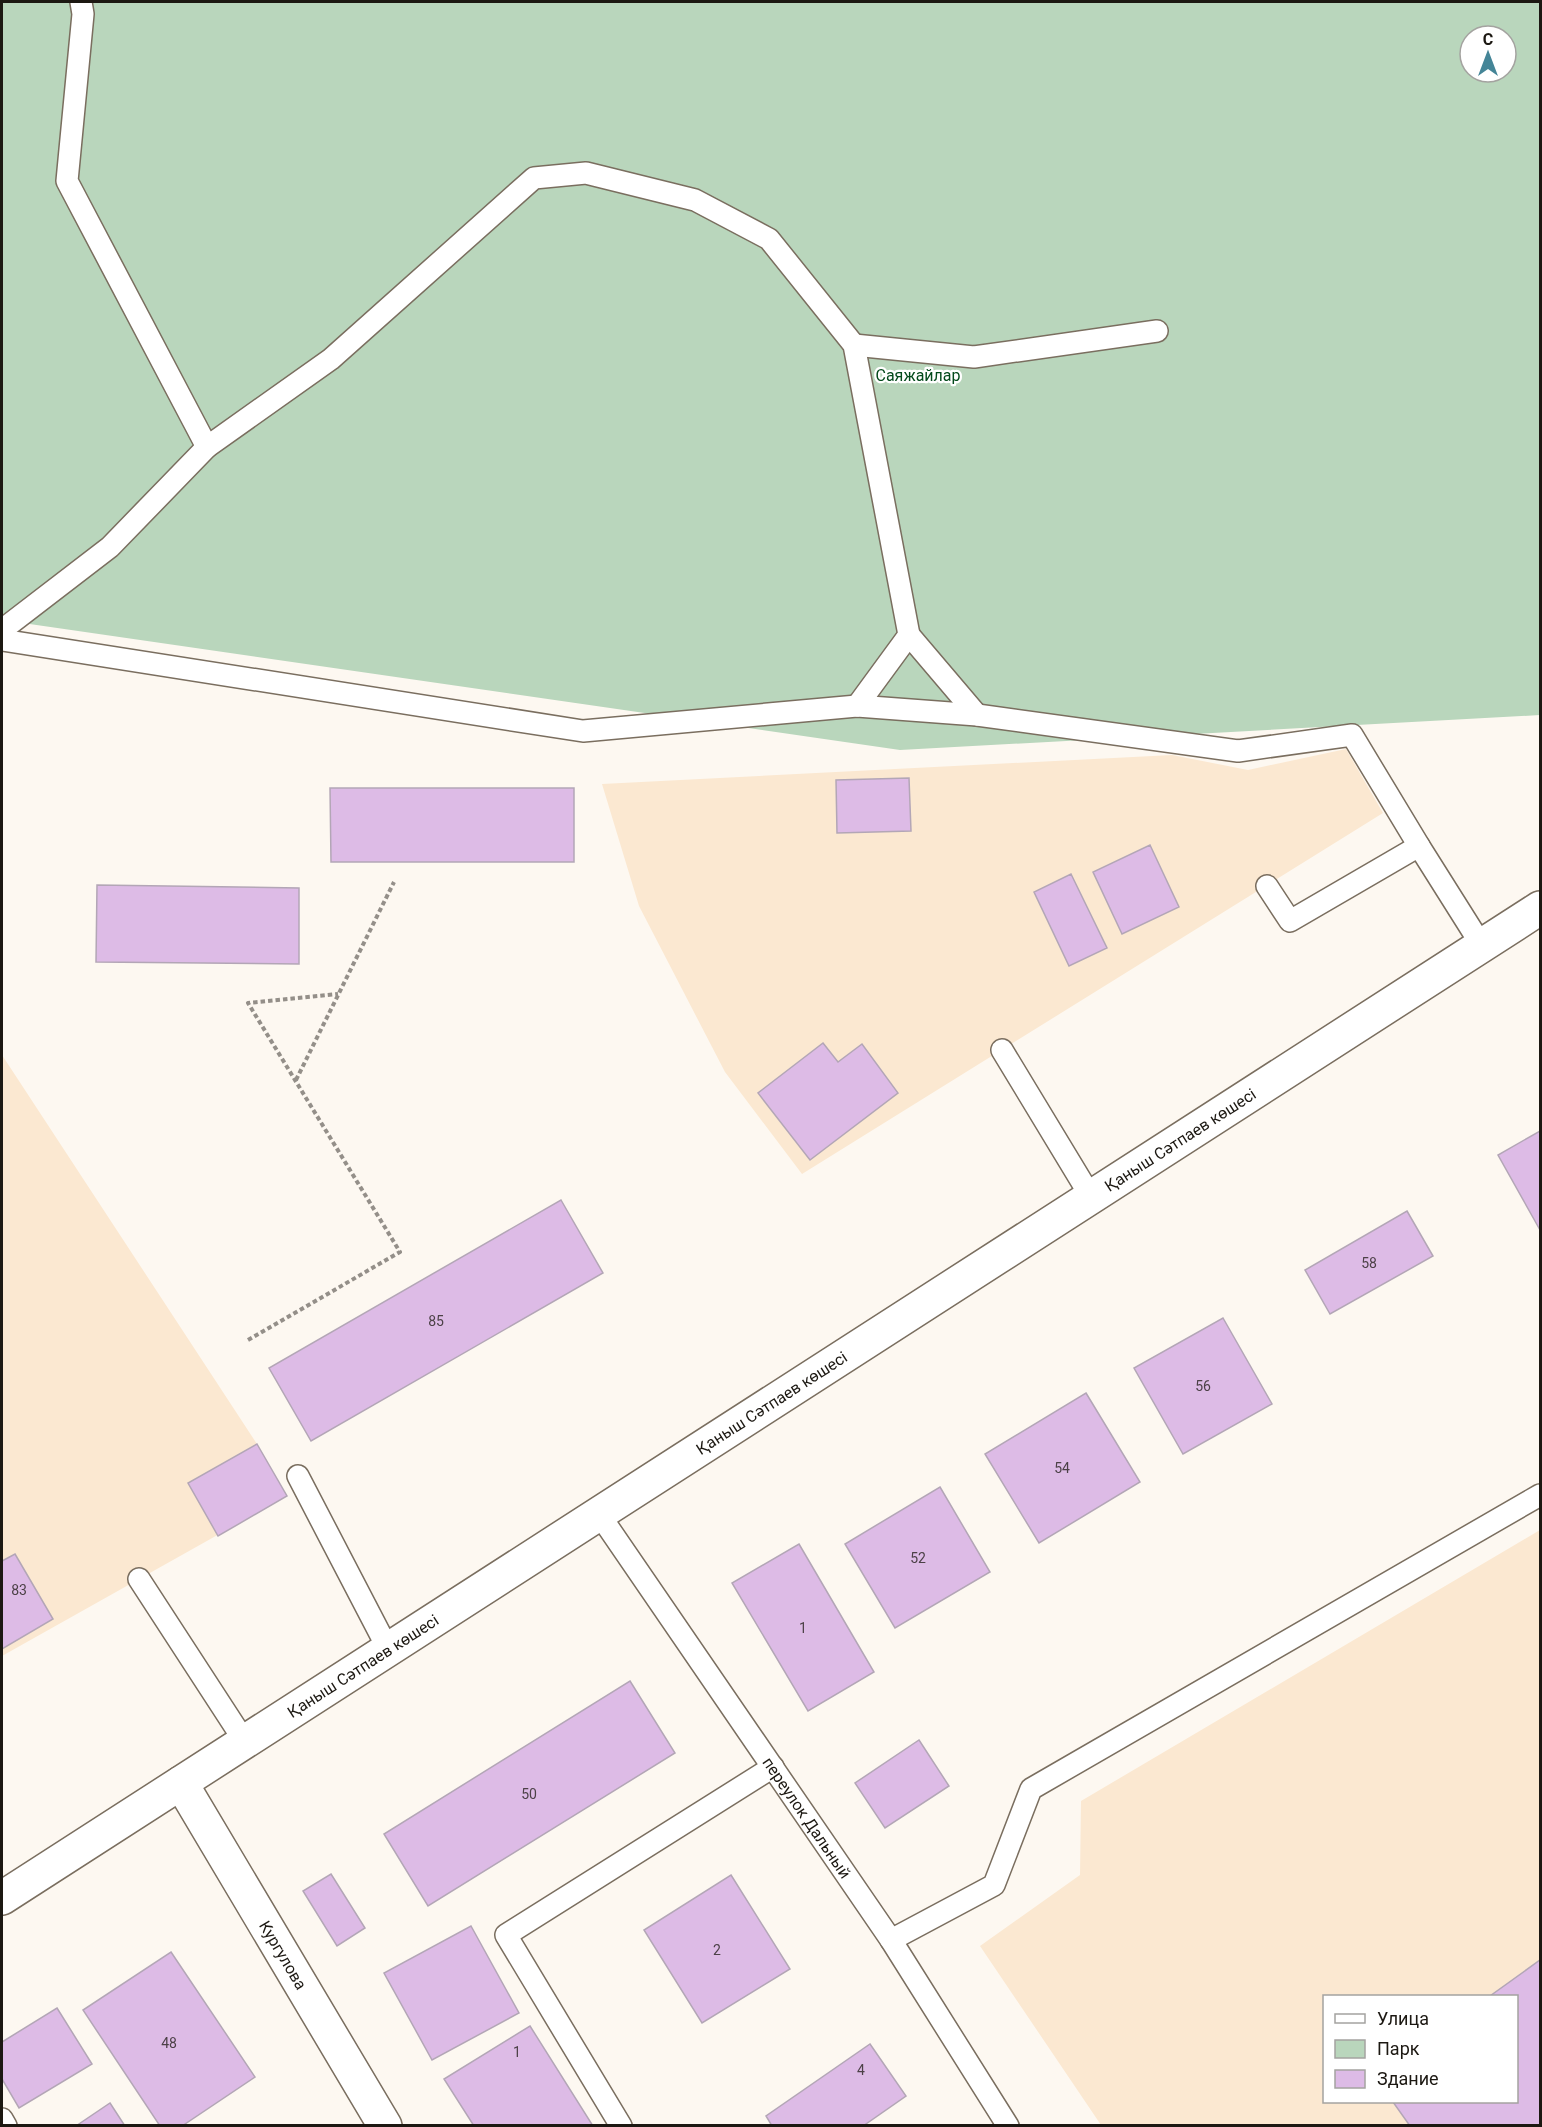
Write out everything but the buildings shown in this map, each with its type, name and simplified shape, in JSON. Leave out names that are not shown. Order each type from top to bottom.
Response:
[{"type":"street","name":"Қаныш Сәтпаев көшесі","points":[[2,1898],[1540,909]]},
{"type":"street","name":"Кургулова","points":[[181,1783],[385,2126]]},
{"type":"lane","points":[[81,2],[83,14],[67,181],[207,447]]},
{"type":"lane","points":[[2,630],[110,547],[207,447],[331,359],[534,178],[586,173],[695,200],[769,239],[854,345],[909,635],[977,715]]},
{"type":"lane","points":[[854,345],[974,357],[1157,331]]},
{"type":"lane","points":[[857,706],[909,635]]},
{"type":"lane","points":[[2,640],[584,731],[857,706],[977,715],[1238,751],[1352,735],[1482,946]]},
{"type":"lane","points":[[1267,886],[1290,921],[1419,846]]},
{"type":"lane","points":[[1002,1050],[1091,1197]]},
{"type":"lane","points":[[298,1476],[388,1649]]},
{"type":"lane","points":[[891,1940],[994,1885],[1031,1789],[1540,1495]]},
{"type":"lane","name":"переулок Дальный","points":[[599,1514],[891,1940],[1008,2126]]},
{"type":"lane","points":[[139,1580],[245,1742]]},
{"type":"lane","points":[[621,2126],[506,1935],[772,1767]]},
{"type":"lane","points":[[2,2119],[6,2126]]},
{"type":"path","points":[[295,1080],[394,882]]},
{"type":"path","points":[[248,1340],[400,1252],[248,1003],[338,993]]},
{"type":"shaded area","points":[[1346,749],[1383,813],[802,1174],[725,1072],[639,906],[602,784],[1172,755],[1248,770]]},
{"type":"shaded area","points":[[2,1055],[257,1444],[287,1496],[2,1656]]},
{"type":"shaded area","points":[[1540,1530],[1540,2125],[1101,2125],[980,1946],[1080,1875],[1081,1801]]},
{"type":"green space","name":"Саяжайлар","points":[[2,2],[1540,2],[1540,715],[900,750],[2,620]]}]
